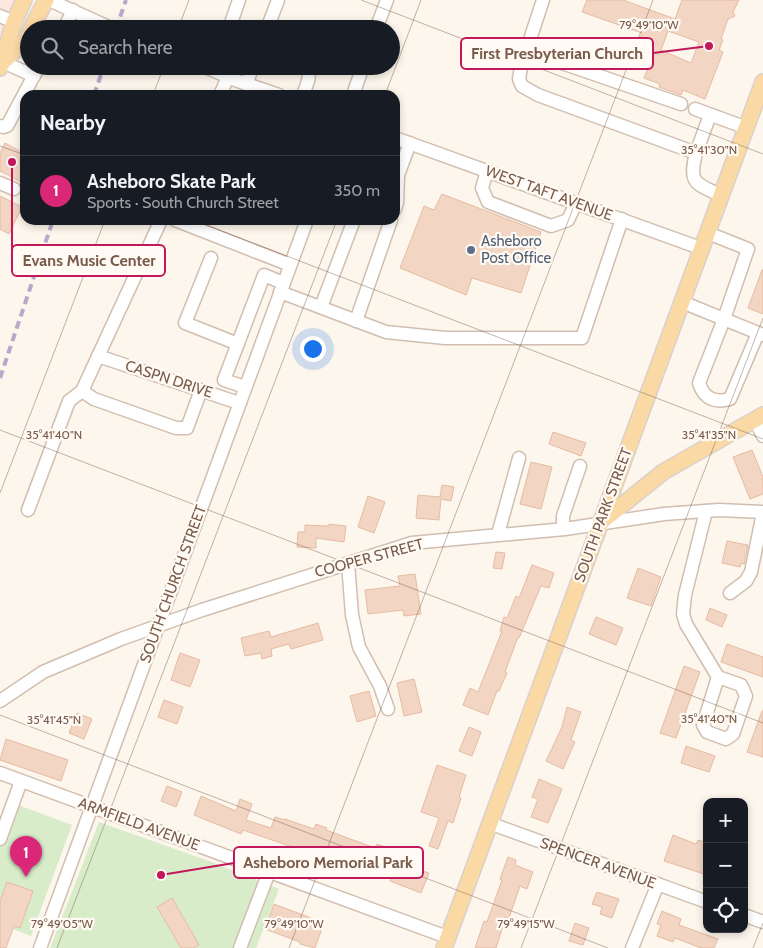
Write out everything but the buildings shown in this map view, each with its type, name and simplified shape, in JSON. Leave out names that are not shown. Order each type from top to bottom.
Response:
[{"type":"main road","points":[[1,65],[14,22],[24,0]]},
{"type":"main road","points":[[24,20],[30,8],[30,0]]},
{"type":"main road","points":[[37,20],[47,0]]},
{"type":"main road","points":[[16,50],[17,36],[20,30]]},
{"type":"main road","points":[[1,65],[20,46]]},
{"type":"main road","name":"SOUTH PARK STREET","points":[[445,943],[763,82]]},
{"type":"main road","points":[[599,524],[663,472],[759,417]]},
{"type":"street","points":[[47,0],[94,20]]},
{"type":"street","points":[[232,20],[240,0]]},
{"type":"street","points":[[270,20],[278,0]]},
{"type":"street","points":[[379,20],[387,0]]},
{"type":"street","points":[[543,0],[520,67],[519,79],[522,86],[538,95],[696,153]]},
{"type":"street","points":[[68,20],[73,10]]},
{"type":"street","points":[[0,16],[14,22]]},
{"type":"street","points":[[527,50],[681,104]]},
{"type":"street","points":[[1,65],[20,68]]},
{"type":"street","points":[[27,90],[35,75]]},
{"type":"street","points":[[224,75],[265,90]]},
{"type":"street","points":[[246,84],[250,75]]},
{"type":"street","points":[[305,90],[309,75]]},
{"type":"street","points":[[355,90],[360,75]]},
{"type":"street","points":[[222,90],[228,77]]},
{"type":"street","points":[[0,126],[8,126],[20,103]]},
{"type":"street","points":[[695,109],[747,128]]},
{"type":"street","points":[[710,115],[696,153],[692,176],[695,182],[722,196]]},
{"type":"street","name":"WEST TAFT AVENUE","points":[[400,140],[702,249]]},
{"type":"street","points":[[400,166],[410,143]]},
{"type":"street","points":[[487,171],[482,188],[488,202],[551,226],[568,220],[576,203]]},
{"type":"street","points":[[0,183],[14,188]]},
{"type":"street","points":[[245,388],[224,380],[264,275],[282,288],[321,307],[386,332],[444,338],[582,338],[622,219]]},
{"type":"street","points":[[28,510],[69,401],[82,391],[159,225]]},
{"type":"street","points":[[188,225],[290,266]]},
{"type":"street","name":"SOUTH CHURCH STREET","points":[[40,948],[305,225]]},
{"type":"street","points":[[321,307],[352,225]]},
{"type":"street","points":[[356,321],[389,225]]},
{"type":"street","points":[[682,302],[724,319],[761,334],[730,399],[719,402],[709,398],[701,390],[699,383],[724,319],[748,249],[708,233]]},
{"type":"street","points":[[211,258],[185,323],[239,341],[261,345]]},
{"type":"street","name":"CASPN DRIVE","points":[[98,356],[239,403]]},
{"type":"street","points":[[82,391],[94,399],[176,428],[187,428],[201,390]]},
{"type":"street","points":[[759,417],[763,436]]},
{"type":"street","points":[[498,534],[519,458]]},
{"type":"street","points":[[563,529],[563,516],[580,466]]},
{"type":"street","points":[[706,511],[685,594],[682,614],[718,677],[741,685],[746,696],[733,734],[726,739],[708,732],[703,724],[718,677]]},
{"type":"street","name":"COOPER STREET","points":[[0,701],[43,672],[158,626],[202,610],[412,543],[498,534],[533,526],[563,529],[664,514],[706,511],[763,513]]},
{"type":"street","points":[[730,593],[746,581],[751,572],[763,513]]},
{"type":"street","points":[[348,563],[352,615],[359,647],[380,686],[388,709]]},
{"type":"street","name":"ARMFIELD AVENUE","points":[[0,773],[269,872],[445,943]]},
{"type":"street","points":[[0,839],[21,781]]},
{"type":"street","name":"SPENCER AVENUE","points":[[489,823],[703,901]]},
{"type":"street","points":[[240,948],[269,872]]},
{"type":"street","points":[[632,948],[658,884]]},
{"type":"street","points":[[748,917],[763,922]]},
{"type":"shaded area","points":[[0,0],[19,0],[0,37]]},
{"type":"green space","points":[[10,802],[72,825],[31,936],[0,924],[0,830]]},
{"type":"green space","points":[[99,822],[209,861],[279,889],[256,948],[50,948]]},
{"type":"railway","points":[[119,20],[126,0]]},
{"type":"railway","points":[[96,90],[101,75]]},
{"type":"railway","points":[[0,378],[51,225]]},
{"type":"place","name":"First Presbyterian Church","points":[[709,46]]},
{"type":"place","name":"Evans Music Center","points":[[12,162]]},
{"type":"place","name":"Asheboro Post Office","points":[[471,250]]},
{"type":"place","name":"Asheboro Memorial Park","points":[[161,875]]},
{"type":"place","name":"Asheboro Skate Park","points":[[26,877]]}]
